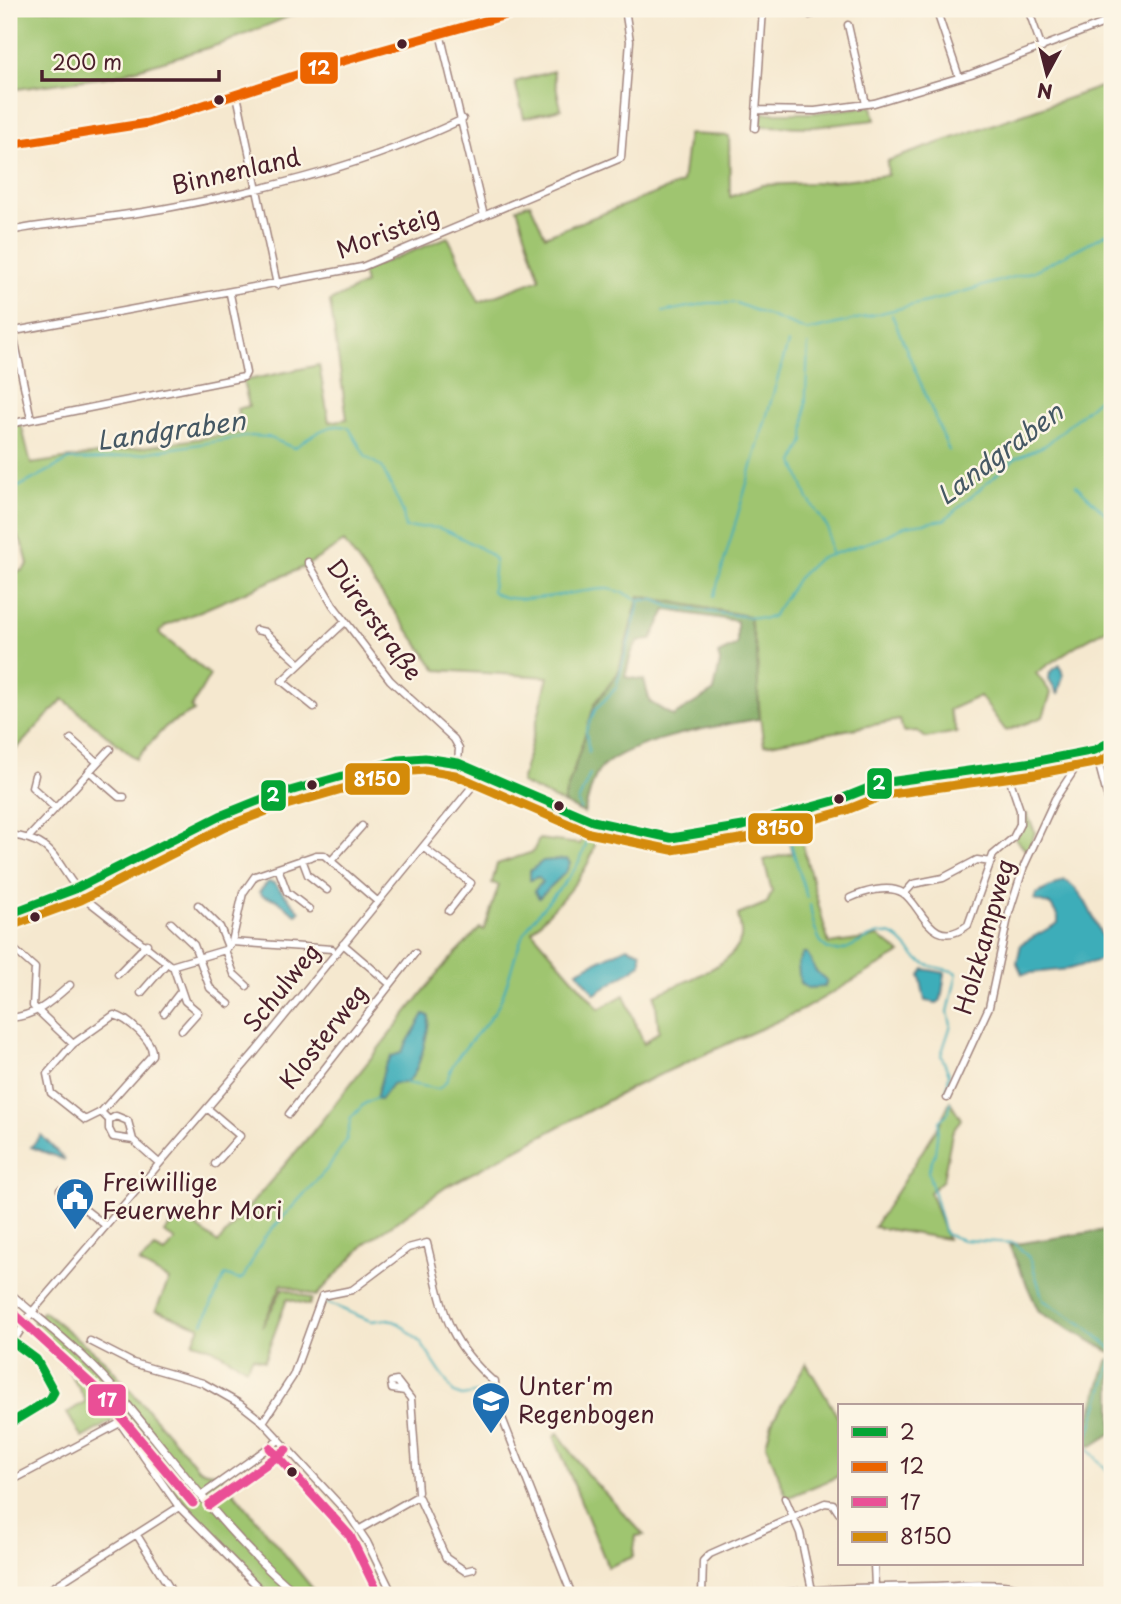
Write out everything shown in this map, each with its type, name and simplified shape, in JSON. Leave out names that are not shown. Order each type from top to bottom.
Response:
[{"type":"main road","points":[[9,914],[75,889],[220,816],[265,798],[399,760],[425,758],[458,763],[593,821],[671,838],[743,826],[841,799],[881,783],[1086,752],[1112,741]]},
{"type":"main road","points":[[9,1293],[110,1385],[260,1563],[298,1595]]},
{"type":"street","points":[[9,145],[148,123],[527,9]]},
{"type":"street","name":"Moristeig","points":[[11,332],[230,294],[362,267],[621,158],[630,41],[625,9]]},
{"type":"street","points":[[755,128],[763,9]]},
{"type":"street","points":[[810,15],[833,9]]},
{"type":"street","points":[[936,9],[959,77]]},
{"type":"street","points":[[1028,9],[1042,48]]},
{"type":"street","points":[[755,110],[815,111],[866,104],[959,77],[1112,20]]},
{"type":"street","points":[[848,25],[866,104]]},
{"type":"street","points":[[440,33],[463,119],[484,216]]},
{"type":"street","points":[[237,95],[277,285]]},
{"type":"street","name":"Binnenland","points":[[9,231],[166,208],[256,188],[380,155],[463,119]]},
{"type":"street","points":[[9,424],[246,376],[230,294]]},
{"type":"street","points":[[9,314],[31,419]]},
{"type":"street","name":"Dürerstraße","points":[[308,562],[345,622],[402,695],[454,739],[459,748],[458,763]]},
{"type":"street","points":[[314,707],[283,685],[282,681],[345,622]]},
{"type":"street","points":[[256,630],[265,632],[300,664]]},
{"type":"street","points":[[71,739],[97,762]]},
{"type":"street","points":[[29,837],[110,749]]},
{"type":"street","points":[[1095,750],[1112,814]]},
{"type":"street","name":"Holzkampweg","points":[[947,1098],[989,1007],[1009,913],[1024,866],[1055,799],[1086,752]]},
{"type":"street","points":[[850,898],[860,893],[884,890],[904,894],[929,925],[941,930],[958,930],[974,916],[991,862],[998,848],[1017,833],[1021,821],[1005,766]]},
{"type":"street","points":[[89,771],[119,797],[124,797]]},
{"type":"street","name":"Schulweg","points":[[11,1341],[32,1312],[424,848],[484,772]]},
{"type":"street","points":[[35,775],[32,786],[54,807]]},
{"type":"street","points":[[331,861],[362,826]]},
{"type":"street","points":[[9,835],[29,837],[43,843],[55,853],[75,889],[170,965],[185,1001],[198,1012],[182,1030]]},
{"type":"street","points":[[424,848],[471,883],[449,911]]},
{"type":"street","points":[[229,946],[243,893],[255,876],[302,859],[324,855],[377,901]]},
{"type":"street","points":[[302,859],[308,875],[327,890]]},
{"type":"street","points":[[904,894],[913,884],[943,878],[977,859],[991,862]]},
{"type":"street","points":[[278,868],[287,892],[309,909]]},
{"type":"street","points":[[198,905],[220,927],[229,946],[234,974],[247,986]]},
{"type":"street","points":[[171,923],[192,942],[210,988],[229,1004]]},
{"type":"street","points":[[118,974],[147,944]]},
{"type":"street","name":"Klosterweg","points":[[343,944],[390,984]]},
{"type":"street","points":[[9,945],[35,968],[33,1006],[73,1044]]},
{"type":"street","points":[[141,993],[170,965],[199,959],[229,946],[332,949]]},
{"type":"street","name":"Klosterweg","points":[[289,1114],[415,953]]},
{"type":"street","points":[[9,1018],[26,1017],[38,1011],[71,985]]},
{"type":"street","points":[[164,1013],[181,991]]},
{"type":"street","points":[[114,1015],[121,1017],[153,1049],[152,1055],[101,1112],[85,1120],[51,1093],[47,1074],[73,1044],[114,1015]]},
{"type":"street","points":[[207,1108],[240,1136],[215,1164]]},
{"type":"street","points":[[101,1112],[109,1120],[113,1137],[132,1140],[159,1163]]},
{"type":"street","points":[[109,1120],[116,1116],[128,1121],[132,1140]]},
{"type":"street","points":[[60,1190],[105,1225]]},
{"type":"street","points":[[262,1422],[293,1376],[322,1296],[352,1290],[408,1248],[427,1243],[444,1315],[457,1344],[495,1380],[495,1400],[572,1595]]},
{"type":"street","points":[[9,1424],[50,1399],[54,1392],[36,1359],[11,1341]]},
{"type":"street","points":[[90,1341],[133,1363],[155,1367],[215,1388],[262,1422],[360,1529],[393,1595]]},
{"type":"street","points":[[405,1391],[411,1399],[414,1416],[413,1461],[418,1496],[446,1558],[465,1571],[473,1569]]},
{"type":"street","points":[[9,1482],[120,1423],[179,1507],[266,1595]]},
{"type":"street","points":[[202,1494],[279,1440]]},
{"type":"street","points":[[360,1529],[418,1496]]},
{"type":"street","points":[[785,1497],[803,1542],[813,1592]]},
{"type":"street","points":[[702,1595],[703,1562],[710,1553],[829,1503],[838,1512]]},
{"type":"street","points":[[41,1595],[179,1507]]},
{"type":"street","points":[[137,1535],[174,1595]]},
{"type":"street","points":[[874,1566],[875,1587]]},
{"type":"street","points":[[761,1595],[875,1587],[1010,1586],[1039,1595]]},
{"type":"green space","points":[[9,9],[307,9],[224,43],[113,76],[9,90]]},
{"type":"green space","points":[[553,71],[561,109],[524,118],[515,82]]},
{"type":"green space","points":[[1112,83],[1112,626],[1077,645],[1036,673],[1051,693],[1043,717],[1006,731],[980,696],[949,710],[957,732],[926,738],[917,731],[903,732],[900,720],[764,745],[749,616],[639,596],[618,673],[595,704],[563,803],[521,783],[548,677],[437,670],[344,542],[304,567],[165,626],[159,633],[210,675],[191,708],[194,711],[167,725],[136,759],[63,699],[9,757],[9,575],[23,570],[28,564],[24,548],[9,520],[9,426],[21,424],[31,464],[243,432],[237,409],[249,406],[243,381],[319,365],[329,422],[347,419],[330,301],[365,284],[362,271],[448,237],[479,302],[540,279],[517,208],[530,203],[545,236],[682,183],[688,134],[729,136],[730,197],[762,185],[888,175],[887,161]]},
{"type":"green space","points":[[872,106],[875,120],[814,127],[760,126],[763,113],[813,113]]},
{"type":"green space","points":[[639,596],[749,616],[757,652],[759,719],[673,736],[627,751],[598,772],[584,813],[563,803],[595,704],[618,673]],"holes":[[[666,610],[737,621],[737,645],[718,654],[720,662],[714,691],[673,716],[650,702],[644,680],[625,677],[631,654],[638,641],[651,640]]]},
{"type":"green space","points":[[1027,814],[1035,832],[1028,853],[1015,838],[1021,829],[1023,815]]},
{"type":"green space","points":[[795,816],[829,944],[879,937],[901,953],[802,1010],[635,1086],[446,1187],[366,1243],[316,1296],[282,1284],[262,1327],[283,1288],[312,1299],[309,1305],[287,1299],[264,1361],[253,1357],[246,1368],[212,1348],[193,1342],[200,1327],[156,1310],[169,1280],[139,1263],[155,1248],[165,1253],[175,1240],[164,1233],[180,1214],[218,1243],[311,1134],[442,968],[480,928],[484,930],[499,885],[492,883],[497,864],[533,852],[539,839],[580,844],[589,824],[596,826],[596,841],[584,870],[532,931],[599,1009],[624,995],[644,1044],[659,1031],[655,995],[705,972],[729,956],[741,937],[738,915],[767,903],[772,892],[764,860],[793,853],[784,820]]},
{"type":"green space","points":[[950,1101],[961,1119],[952,1133],[943,1180],[930,1192],[947,1239],[874,1227],[939,1125]]},
{"type":"green space","points":[[1112,1229],[1112,1353],[1039,1312],[1009,1245]]},
{"type":"green space","points":[[43,1311],[104,1360],[199,1469],[219,1474],[318,1595],[271,1595],[258,1584],[203,1526],[117,1418],[82,1438],[67,1413],[86,1401],[58,1352],[30,1327]]},
{"type":"green space","points":[[1112,1359],[1112,1433],[1092,1446],[1082,1443],[1082,1427],[1091,1413],[1107,1361]]},
{"type":"green space","points":[[806,1363],[838,1417],[838,1476],[787,1498],[766,1444],[773,1420]]},
{"type":"green space","points":[[558,1433],[587,1474],[644,1535],[636,1536],[633,1557],[608,1567],[554,1436]]},
{"type":"water","points":[[1060,665],[1063,676],[1058,694],[1049,679],[1050,672]]},
{"type":"water","points":[[567,859],[570,863],[566,872],[539,898],[534,891],[542,882],[538,877],[530,880],[530,871],[543,861]]},
{"type":"water","points":[[1065,880],[1080,894],[1090,911],[1108,948],[1104,959],[1069,969],[1022,974],[1017,963],[1021,944],[1058,923],[1058,917],[1051,905],[1034,900],[1036,894]]},
{"type":"water","points":[[268,882],[274,883],[300,911],[296,914],[275,899],[263,896],[259,892]]},
{"type":"water","points":[[627,947],[641,952],[641,964],[595,994],[577,971]]},
{"type":"water","points":[[803,953],[807,953],[815,970],[827,981],[824,987],[808,988],[800,984],[798,964]]},
{"type":"water","points":[[924,969],[945,973],[941,1000],[937,1003],[925,1001],[920,975]]},
{"type":"water","points":[[424,1014],[429,1016],[427,1031],[423,1051],[412,1076],[406,1082],[392,1084],[380,1100],[376,1098],[385,1066],[392,1056],[401,1053]]},
{"type":"water","points":[[41,1135],[65,1160],[31,1147]]},
{"type":"waterway","points":[[663,312],[708,303],[736,303],[808,331],[938,299],[1034,271],[1112,231]]},
{"type":"waterway","points":[[892,315],[949,451]]},
{"type":"waterway","points":[[714,596],[788,343]]},
{"type":"waterway","points":[[808,345],[804,441],[794,462],[808,499],[828,528],[831,556]]},
{"type":"waterway","name":"Landgraben","points":[[641,600],[655,600],[671,607],[766,619],[773,616],[798,578],[818,559],[884,537],[905,526],[944,520],[1016,458],[1046,445],[1112,387]]},
{"type":"waterway","name":"Landgraben","points":[[9,492],[69,460],[106,459],[250,436],[268,437],[294,448],[327,428],[349,428],[366,457],[382,467],[403,512],[405,528],[438,528],[460,537],[492,556],[495,560],[492,591],[514,599],[608,589],[640,600],[616,688],[595,710],[586,731],[589,753]]},
{"type":"waterway","points":[[1076,485],[1112,520]]},
{"type":"waterway","points":[[580,809],[578,802],[590,774]]},
{"type":"waterway","points":[[784,820],[807,898]]},
{"type":"waterway","points":[[406,1083],[438,1089],[445,1083],[459,1056],[497,1008],[525,932],[573,872],[586,844],[589,827]]},
{"type":"waterway","points":[[810,905],[816,932],[824,946],[834,951],[880,934],[892,935],[920,961],[957,973],[948,1012],[951,1025],[941,1055],[949,1074],[947,1090]]},
{"type":"waterway","points":[[203,1323],[225,1275],[239,1280],[243,1278],[264,1238],[327,1169],[346,1141],[351,1118],[364,1104],[376,1098]]},
{"type":"waterway","points":[[950,1102],[949,1112],[939,1121],[935,1153],[928,1171],[945,1234],[963,1240],[1015,1243],[1031,1260],[1043,1300],[1084,1325],[1112,1349]]},
{"type":"waterway","points":[[325,1302],[371,1321],[389,1319],[400,1324],[421,1343],[454,1393],[462,1396],[479,1393]]},
{"type":"waterway","points":[[1086,1445],[1112,1360]]},
{"type":"waterway","points":[[1082,1442],[1112,1476]]},
{"type":"transit line","name":"12","points":[[9,145],[148,123],[315,69],[527,9]]},
{"type":"transit line","name":"2","points":[[9,914],[75,889],[220,816],[265,798],[399,760],[425,758],[458,763],[593,821],[671,838],[743,826],[841,799],[881,783],[1033,762],[1095,750],[1112,741]]},
{"type":"transit line","name":"8150","points":[[13,925],[81,900],[225,827],[269,810],[401,772],[425,770],[455,775],[589,833],[672,850],[746,838],[844,811],[884,795],[1035,774],[1099,762],[1112,755]]},
{"type":"transit line","name":"17","points":[[9,1309],[101,1393],[193,1503]]},
{"type":"transit line","name":"2","points":[[9,1339],[36,1359],[54,1392],[50,1399],[9,1424]]},
{"type":"transit line","name":"17","points":[[270,1448],[350,1536],[379,1595]]},
{"type":"transit line","name":"17","points":[[209,1505],[286,1450]]},
{"type":"place","name":"Freiwillige Feuerwehr Mori","points":[[75,1231]]},
{"type":"place","name":"Unter'm Regenbogen","points":[[491,1435]]}]
